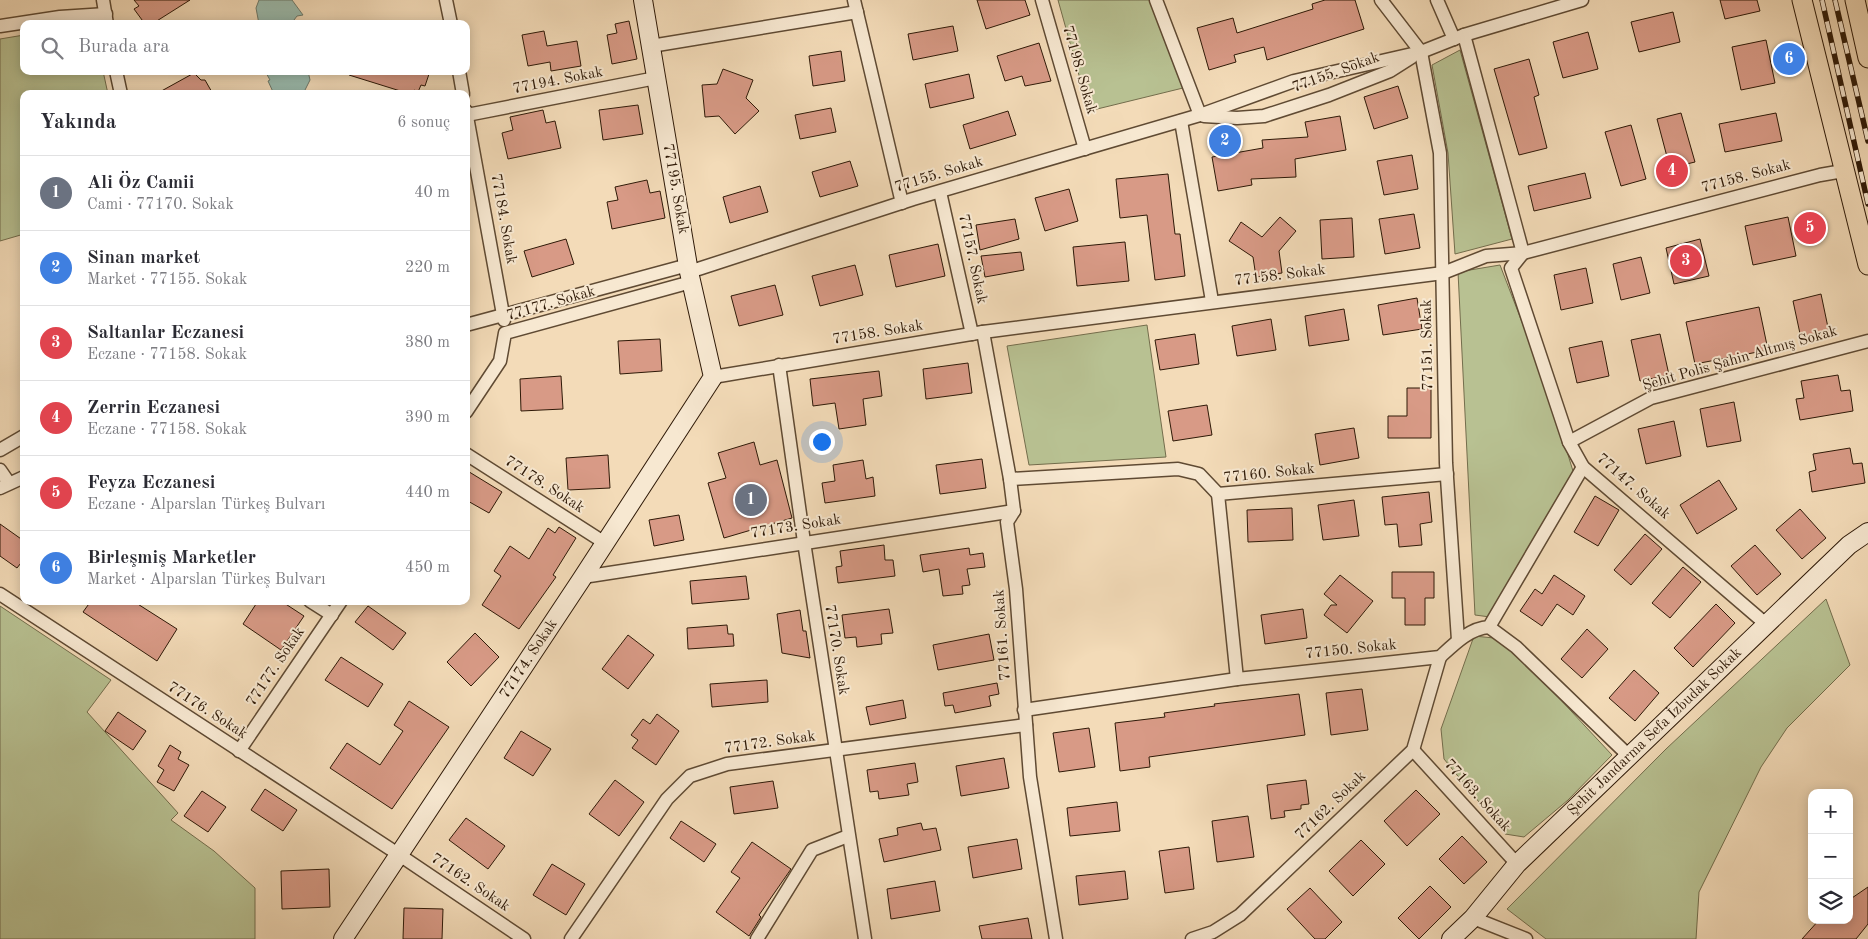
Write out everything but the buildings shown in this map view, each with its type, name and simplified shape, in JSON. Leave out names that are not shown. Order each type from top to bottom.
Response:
[{"type":"main road","name":"77195. Sokak","points":[[643,0],[689,273],[713,377]]},
{"type":"main road","points":[[1802,0],[1843,171],[1868,265]]},
{"type":"main road","points":[[1855,0],[1868,58]]},
{"type":"main road","name":"77174. Sokak","points":[[343,939],[713,377]]},
{"type":"main road","name":"Şehit Jandarma Sefa İzbudak Sokak","points":[[1451,939],[1472,918],[1517,864],[1630,758],[1849,545],[1868,532]]},
{"type":"street","points":[[40,20],[60,17],[106,19],[103,0]]},
{"type":"street","points":[[446,0],[450,20]]},
{"type":"street","name":"77198. Sokak","points":[[1042,0],[1085,149]]},
{"type":"street","points":[[1156,0],[1200,115]]},
{"type":"street","points":[[1381,0],[1421,52]]},
{"type":"street","points":[[1436,0],[1459,37],[1523,253]]},
{"type":"street","name":"77155. Sokak","points":[[689,273],[902,203],[1200,115],[1294,81],[1421,52],[1459,37],[1582,0]]},
{"type":"street","points":[[651,46],[855,6],[902,203]]},
{"type":"street","points":[[0,26],[20,23]]},
{"type":"street","name":"77155. Sokak","points":[[1200,115],[1237,118],[1264,116],[1329,95],[1390,71],[1421,52]]},
{"type":"street","name":"77151. Sokak","points":[[1421,52],[1440,153],[1447,474],[1458,640]]},
{"type":"street","points":[[117,75],[120,90]]},
{"type":"street","points":[[460,75],[462,90]]},
{"type":"street","name":"77194. Sokak","points":[[470,112],[656,78]]},
{"type":"street","points":[[1181,121],[1212,301]]},
{"type":"street","name":"77184. Sokak","points":[[470,129],[504,314],[505,333]]},
{"type":"street","name":"77158. Sokak","points":[[713,377],[978,333],[1212,301],[1443,273],[1486,256],[1523,253],[1820,175],[1843,171]]},
{"type":"street","name":"77157. Sokak","points":[[940,192],[978,333]]},
{"type":"street","name":"77147. Sokak","points":[[1523,253],[1511,268],[1570,442],[1583,467],[1767,624]]},
{"type":"street","points":[[470,325],[504,314],[689,273]]},
{"type":"street","name":"77177. Sokak","points":[[470,406],[500,361],[505,333],[689,273]]},
{"type":"street","name":"77161. Sokak","points":[[978,333],[1010,479],[1014,511],[1007,522],[1016,589],[1030,777],[1056,939]]},
{"type":"street","name":"Şehit Polis Şahin Altmış Sokak","points":[[1570,442],[1651,398],[1868,341]]},
{"type":"street","name":"77170. Sokak","points":[[779,366],[835,751],[865,939]]},
{"type":"street","points":[[0,450],[20,438]]},
{"type":"street","name":"77178. Sokak","points":[[470,457],[604,543]]},
{"type":"street","points":[[1489,626],[1583,467]]},
{"type":"street","points":[[1010,479],[1178,469],[1199,474],[1218,494]]},
{"type":"street","points":[[0,470],[5,486],[20,479]]},
{"type":"street","name":"77160. Sokak","points":[[1237,679],[1218,494],[1447,474]]},
{"type":"street","name":"77173. Sokak","points":[[583,577],[1014,511]]},
{"type":"street","name":"77176. Sokak","points":[[0,594],[398,854]]},
{"type":"street","points":[[316,605],[332,615]]},
{"type":"street","name":"77177. Sokak","points":[[239,751],[338,605]]},
{"type":"street","points":[[1413,750],[1440,656],[1458,640],[1483,627],[1489,626],[1516,646],[1630,758]]},
{"type":"street","name":"77150. Sokak","points":[[1024,710],[1237,679],[1440,656]]},
{"type":"street","name":"77172. Sokak","points":[[571,939],[667,799],[690,776],[727,764],[1026,725]]},
{"type":"street","name":"77162. Sokak","points":[[1192,939],[1216,936],[1413,750]]},
{"type":"street","name":"77163. Sokak","points":[[1413,750],[1517,864]]},
{"type":"street","points":[[757,939],[812,850],[848,836]]},
{"type":"street","name":"77162. Sokak","points":[[398,854],[524,939]]},
{"type":"street","points":[[1472,918],[1526,939]]},
{"type":"green space","points":[[1058,0],[1150,0],[1183,88],[1089,111]]},
{"type":"green space","points":[[20,36],[20,75],[104,75],[107,90],[20,90],[20,235],[0,241],[0,39]]},
{"type":"green space","points":[[1460,50],[1512,239],[1455,254],[1448,153],[1432,65]]},
{"type":"green space","points":[[1500,265],[1547,387],[1573,471],[1561,500],[1490,617],[1475,615],[1458,272]]},
{"type":"green space","points":[[1147,325],[1166,457],[1029,465],[1007,346]]},
{"type":"green space","points":[[1826,599],[1850,665],[1787,728],[1761,767],[1699,892],[1696,939],[1546,939],[1507,909],[1666,749]]},
{"type":"green space","points":[[0,606],[111,680],[87,712],[178,813],[171,820],[214,851],[255,888],[255,939],[0,939]]},
{"type":"green space","points":[[1474,636],[1504,639],[1612,755],[1568,800],[1524,837],[1505,834],[1444,759],[1441,729]]},
{"type":"shaded area","points":[[259,0],[292,0],[303,15],[297,16],[294,20],[258,20],[256,8]]},
{"type":"shaded area","points":[[267,75],[309,75],[310,80],[305,90],[272,90],[268,81],[270,80]]},
{"type":"railway","points":[[1822,0],[1868,204]]},
{"type":"railway","points":[[1835,0],[1868,141]]},
{"type":"place","name":"Birleşmiş Marketler","points":[[1789,59]]},
{"type":"place","name":"Sinan market","points":[[1225,141]]},
{"type":"place","name":"Zerrin Eczanesi","points":[[1672,171]]},
{"type":"place","name":"Feyza Eczanesi","points":[[1810,228]]},
{"type":"place","name":"Saltanlar Eczanesi","points":[[1686,261]]},
{"type":"place","name":"Ali Öz Camii","points":[[751,500]]}]
